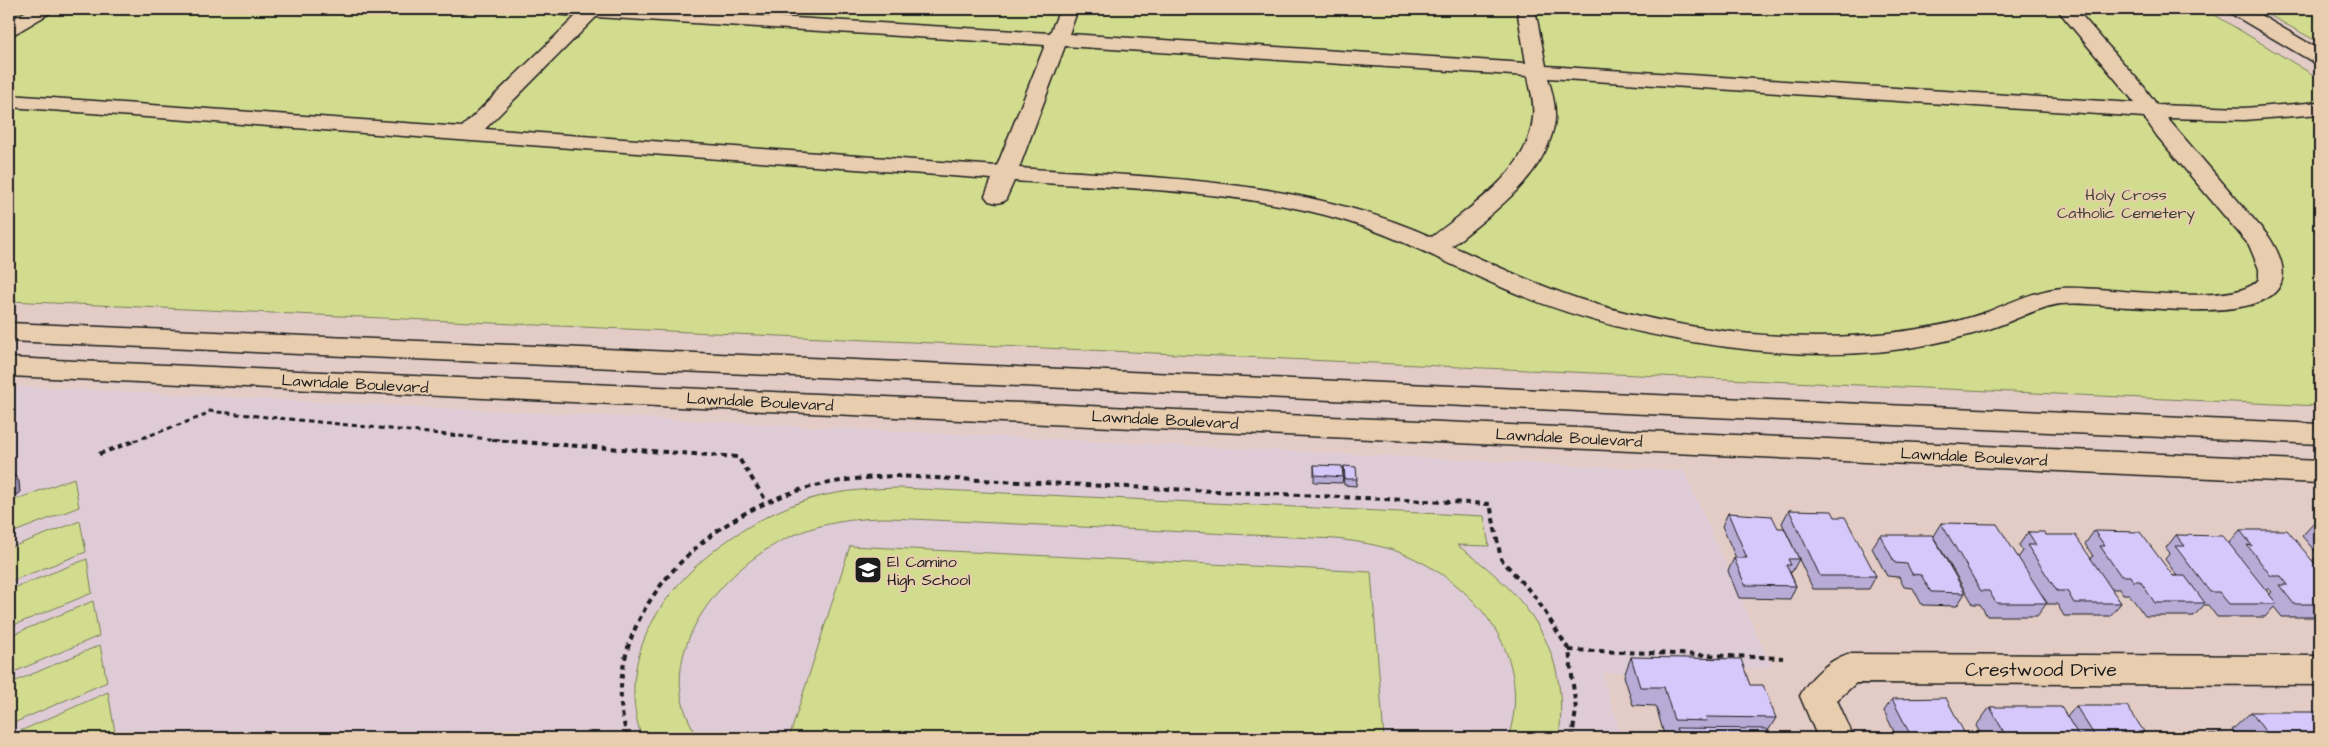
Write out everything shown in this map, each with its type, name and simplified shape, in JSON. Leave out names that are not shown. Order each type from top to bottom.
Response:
[{"type":"street","points":[[9,29],[43,9]]},
{"type":"street","points":[[553,9],[593,10],[2151,111],[2226,115],[2320,108]]},
{"type":"street","points":[[997,196],[1069,9]]},
{"type":"street","points":[[1435,247],[1509,184],[1530,159],[1538,145],[1544,119],[1526,9]]},
{"type":"street","points":[[9,101],[1191,185],[1257,194],[1356,216],[1435,247],[1540,294],[1624,320],[1711,336],[1794,344],[1870,343],[1938,334],[1978,324],[2042,300],[2062,296],[2221,303],[2244,300],[2261,292],[2270,282],[2274,270],[2269,256],[2151,111],[2137,91],[2066,9]]},
{"type":"street","points":[[2237,9],[2320,58]]},
{"type":"street","points":[[468,134],[593,10]]},
{"type":"street","points":[[9,332],[2320,434]]},
{"type":"street","name":"Lawndale Boulevard","points":[[9,367],[2320,472]]},
{"type":"street","name":"Crestwood Drive","points":[[1836,738],[1818,696],[1848,668],[2320,671]]},
{"type":"path","points":[[99,454],[203,416],[208,411],[491,440],[738,457],[767,502]]},
{"type":"path","points":[[627,738],[621,719],[619,686],[630,640],[635,626],[649,602],[668,576],[706,540],[767,502],[836,481],[893,476],[1490,504],[1501,559],[1536,598],[1569,650],[1576,710],[1572,738]]},
{"type":"path","points":[[1569,650],[1783,658]]},
{"type":"shaded area","name":"El Camino High School","points":[[9,386],[1684,471],[1772,668],[1602,673],[1622,738],[9,738]]},
{"type":"green space","name":"Holy Cross Catholic Cemetery","points":[[9,9],[2205,9],[2320,79],[2320,406],[9,301]]},
{"type":"green space","points":[[2258,9],[2320,9],[2320,43]]},
{"type":"green space","points":[[74,478],[79,507],[9,534],[9,502]]},
{"type":"green space","points":[[899,488],[1484,516],[1489,546],[1457,545],[1504,584],[1523,604],[1538,626],[1550,651],[1558,677],[1561,706],[1559,738],[1508,738],[1514,709],[1513,680],[1507,654],[1495,629],[1478,607],[1458,587],[1435,570],[1409,556],[1382,547],[1336,539],[890,518],[849,520],[809,529],[783,540],[758,555],[734,575],[713,598],[696,624],[684,652],[680,680],[685,709],[699,738],[642,738],[634,699],[637,661],[650,626],[671,593],[698,564],[729,539],[763,518],[798,503],[847,491]]},
{"type":"green space","points":[[80,521],[86,552],[9,582],[9,548]]},
{"type":"green space","points":[[850,546],[1371,572],[1384,738],[789,738]]},
{"type":"green space","points":[[87,559],[92,593],[9,627],[9,590]]},
{"type":"green space","points":[[93,601],[99,636],[9,674],[9,636]]},
{"type":"green space","points":[[100,645],[107,682],[9,725],[9,684]]},
{"type":"green space","points":[[108,692],[115,732],[101,738],[9,738],[9,736]]},
{"type":"building","points":[[1314,465],[1342,466],[1343,477],[1315,475]]},
{"type":"building","points":[[1344,466],[1356,467],[1357,479],[1345,479]]},
{"type":"building","points":[[1789,510],[1832,511],[1835,517],[1845,517],[1876,576],[1820,576]]},
{"type":"building","points":[[1728,513],[1772,516],[1778,528],[1784,528],[1799,559],[1788,559],[1791,565],[1786,565],[1796,586],[1745,585],[1734,558],[1747,558]]},
{"type":"building","points":[[1941,523],[1997,524],[2047,603],[1996,603],[1989,591],[1981,591]]},
{"type":"building","points":[[2314,523],[2320,523],[2320,530]]},
{"type":"building","points":[[2240,530],[2287,530],[2320,570],[2320,604],[2294,604],[2279,585],[2288,585],[2281,576],[2271,576],[2247,545],[2252,546]]},
{"type":"building","points":[[2094,531],[2140,532],[2173,576],[2185,576],[2205,603],[2155,603],[2140,581],[2133,581],[2130,576],[2121,576],[2100,546],[2105,546]]},
{"type":"building","points":[[2028,532],[2044,532],[2046,535],[2075,535],[2121,603],[2074,603],[2067,591],[2057,591],[2027,545],[2036,545]]},
{"type":"building","points":[[1880,535],[1932,535],[1965,593],[1931,592],[1921,575],[1912,574],[1907,564],[1895,563]]},
{"type":"building","points":[[2176,535],[2223,536],[2277,604],[2229,604],[2219,592],[2210,592],[2175,546],[2185,546]]},
{"type":"building","points":[[1631,657],[1741,659],[1750,685],[1763,685],[1776,718],[1706,717],[1707,721],[1674,720],[1664,687],[1640,687]]},
{"type":"building","points":[[1946,698],[1967,738],[1912,738],[1892,699]]},
{"type":"building","points":[[2076,706],[2127,706],[2147,736],[2168,736],[2170,738],[2096,738]]},
{"type":"building","points":[[1990,707],[2061,707],[2079,736],[2007,738]]},
{"type":"building","points":[[2251,712],[2320,712],[2320,738],[2270,738]]},
{"type":"building","points":[[1676,728],[1767,729],[1771,738],[1680,738]]},
{"type":"building","points":[[2174,735],[2224,735],[2226,738],[2176,738]]},
{"type":"place","name":"El Camino High School","points":[[868,570]]}]
